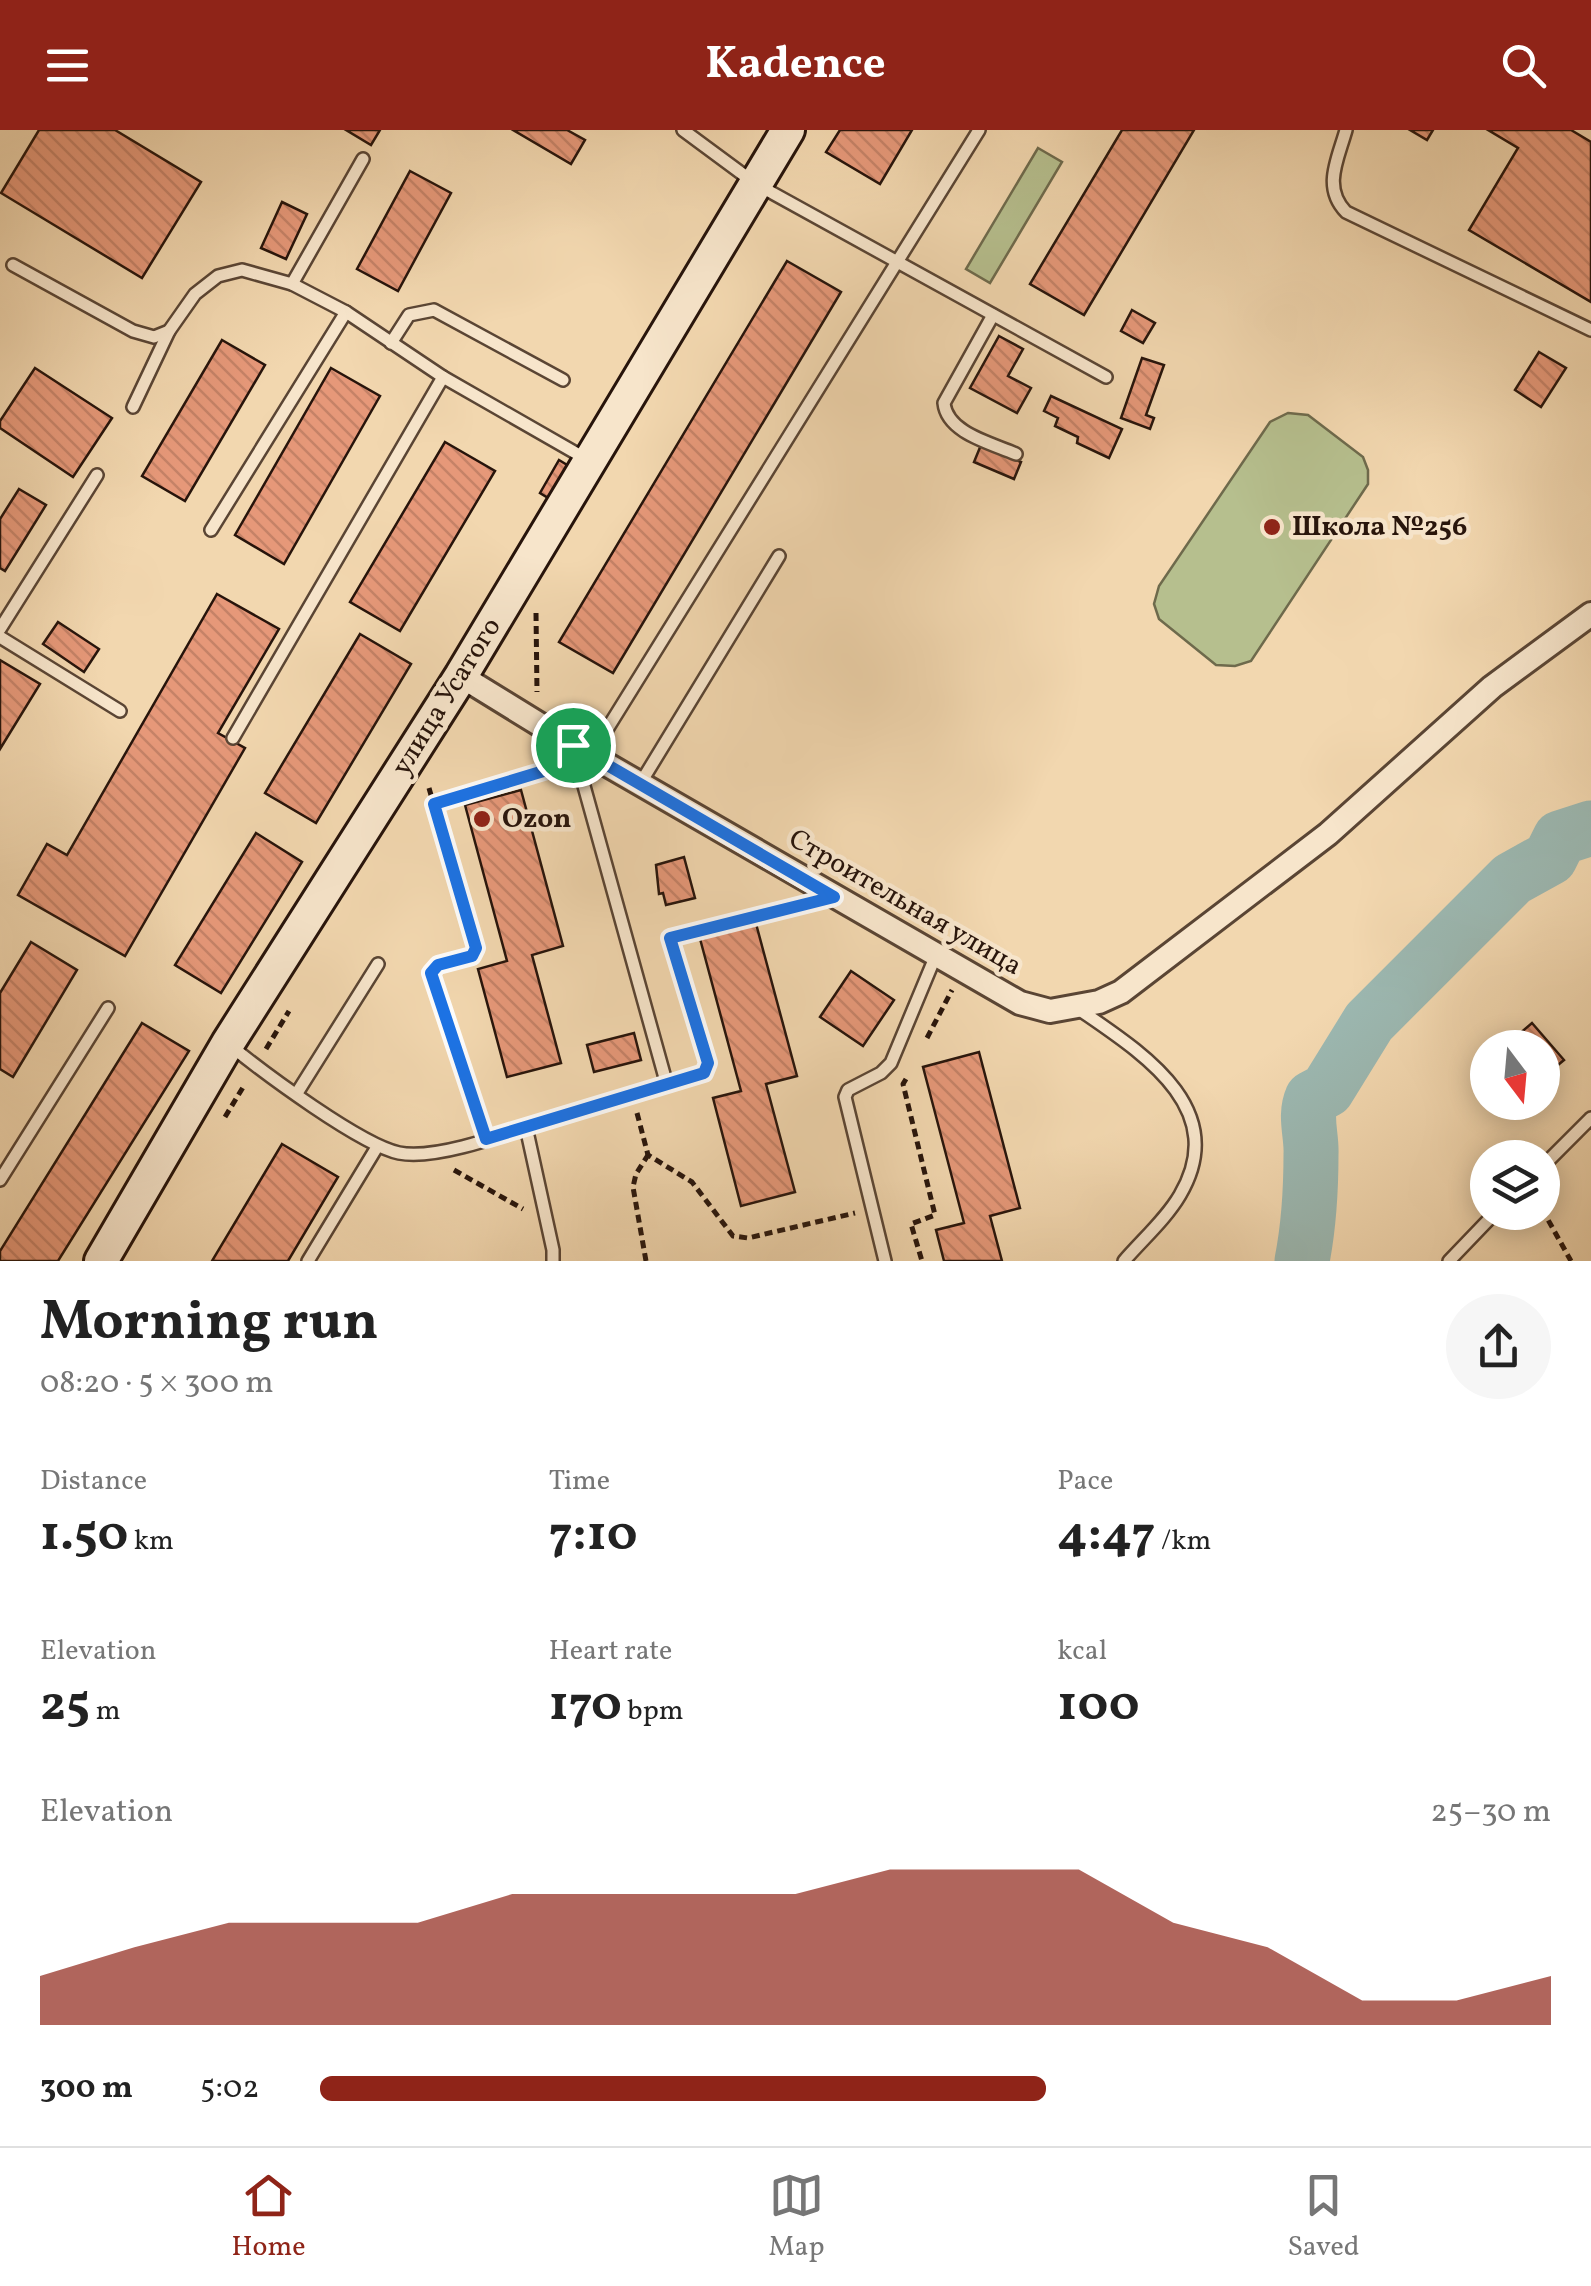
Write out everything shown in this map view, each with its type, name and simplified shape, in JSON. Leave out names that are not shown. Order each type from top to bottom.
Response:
[{"type":"street","name":"улица Усатого","points":[[101,1261],[228,1043],[592,462],[788,130]]},
{"type":"street","name":"Строительная улица","points":[[461,676],[580,754],[640,784],[1020,1004],[1050,1011],[1077,1008],[1121,992],[1176,953],[1328,834],[1492,687],[1591,614]]},
{"type":"lane","points":[[684,130],[756,184],[1106,377]]},
{"type":"lane","points":[[667,1085],[580,754],[979,130]]},
{"type":"lane","points":[[1346,130],[1332,188],[1346,212],[1591,330]]},
{"type":"lane","points":[[292,284],[363,159]]},
{"type":"lane","points":[[13,265],[133,331],[154,336],[170,331]]},
{"type":"lane","points":[[133,407],[170,331],[195,294],[218,276],[242,270],[292,284],[346,312],[444,377],[592,462]]},
{"type":"lane","points":[[391,343],[409,315],[434,310],[563,380]]},
{"type":"lane","points":[[211,530],[346,312]]},
{"type":"lane","points":[[993,315],[944,403],[945,415],[954,426],[1016,454]]},
{"type":"lane","points":[[233,738],[444,377]]},
{"type":"lane","points":[[0,629],[98,475]]},
{"type":"lane","points":[[640,784],[779,556]]},
{"type":"lane","points":[[0,637],[120,711]]},
{"type":"lane","points":[[228,1043],[377,1147],[403,1154],[426,1154],[704,1073],[708,1063],[670,938]]},
{"type":"lane","points":[[886,1261],[845,1097],[848,1090],[881,1073],[891,1062],[936,954]]},
{"type":"lane","points":[[297,1093],[378,964]]},
{"type":"lane","points":[[0,1180],[108,1008]]},
{"type":"lane","points":[[1077,1008],[1139,1051],[1169,1080],[1190,1110],[1194,1154],[1180,1195],[1124,1261]]},
{"type":"lane","points":[[1560,1148],[1591,1118]]},
{"type":"lane","points":[[526,1127],[553,1261]]},
{"type":"lane","points":[[308,1261],[377,1147]]},
{"type":"lane","points":[[1449,1261],[1479,1230]]},
{"type":"path","points":[[537,602],[534,655],[540,725]]},
{"type":"path","points":[[434,804],[580,754]]},
{"type":"path","points":[[428,784],[476,948],[472,956],[438,965],[431,973],[486,1139]]},
{"type":"path","points":[[670,938],[834,897]]},
{"type":"path","points":[[920,1050],[946,1001]]},
{"type":"path","points":[[912,1067],[903,1084],[936,1215],[911,1224],[922,1261]]},
{"type":"path","points":[[633,1095],[648,1155],[692,1182],[733,1236],[748,1238],[873,1209]]},
{"type":"path","points":[[426,1154],[547,1222]]},
{"type":"path","points":[[646,1261],[633,1187],[648,1155]]},
{"type":"path","points":[[1554,1230],[1571,1261]]},
{"type":"green space","points":[[1038,148],[1062,162],[990,283],[966,269]]},
{"type":"green space","points":[[1288,413],[1308,415],[1363,457],[1368,484],[1251,661],[1235,666],[1216,665],[1159,619],[1154,604],[1159,586],[1270,422]]},
{"type":"building","points":[[39,130],[115,130],[201,182],[142,278],[1,193]]},
{"type":"building","points":[[346,130],[380,130],[371,145]]},
{"type":"building","points":[[513,130],[567,130],[585,140],[571,164]]},
{"type":"building","points":[[840,130],[912,130],[880,184],[826,152]]},
{"type":"building","points":[[1122,130],[1194,130],[1084,315],[1030,284]]},
{"type":"building","points":[[1410,130],[1433,130],[1427,140]]},
{"type":"building","points":[[1488,130],[1571,130],[1591,142],[1591,302],[1469,230],[1518,148]]},
{"type":"building","points":[[410,171],[451,193],[398,291],[357,269]]},
{"type":"building","points":[[282,202],[307,214],[286,259],[261,248]]},
{"type":"building","points":[[787,261],[841,292],[613,673],[559,642]]},
{"type":"building","points":[[1132,310],[1155,323],[1143,343],[1121,331]]},
{"type":"building","points":[[999,336],[1023,349],[1008,376],[1031,388],[1017,413],[970,388]]},
{"type":"building","points":[[222,340],[265,365],[185,501],[142,476]]},
{"type":"building","points":[[1539,352],[1566,368],[1541,407],[1515,390]]},
{"type":"building","points":[[1142,358],[1164,365],[1146,415],[1154,418],[1150,429],[1121,418]]},
{"type":"building","points":[[35,368],[112,418],[73,477],[0,428],[0,421]]},
{"type":"building","points":[[331,368],[380,396],[284,564],[235,535]]},
{"type":"building","points":[[1051,396],[1122,429],[1109,458],[1077,443],[1078,437],[1055,426],[1058,418],[1044,411]]},
{"type":"building","points":[[445,442],[495,471],[400,631],[350,602]]},
{"type":"building","points":[[981,445],[1021,462],[1014,479],[974,462]]},
{"type":"building","points":[[559,460],[577,471],[558,504],[540,493]]},
{"type":"building","points":[[19,489],[46,505],[5,571],[0,568],[0,519]]},
{"type":"building","points":[[217,594],[279,629],[218,733],[245,748],[125,956],[18,895],[47,844],[67,855]]},
{"type":"building","points":[[58,622],[99,649],[84,672],[43,644]]},
{"type":"building","points":[[360,634],[411,664],[316,823],[265,793]]},
{"type":"building","points":[[0,660],[40,684],[0,749]]},
{"type":"building","points":[[521,790],[563,946],[532,955],[561,1063],[507,1077],[478,969],[507,961],[465,805]]},
{"type":"building","points":[[256,833],[302,862],[221,993],[175,965]]},
{"type":"building","points":[[684,857],[695,898],[666,905],[663,893],[659,894],[656,865]]},
{"type":"building","points":[[755,920],[797,1076],[766,1084],[795,1192],[741,1206],[713,1098],[741,1091],[699,935]]},
{"type":"building","points":[[31,942],[77,970],[13,1077],[0,1069],[0,993]]},
{"type":"building","points":[[851,971],[894,1000],[863,1046],[820,1017]]},
{"type":"building","points":[[142,1023],[189,1051],[58,1261],[0,1261],[0,1251]]},
{"type":"building","points":[[634,1033],[641,1060],[594,1072],[587,1045]]},
{"type":"building","points":[[979,1052],[1020,1208],[990,1216],[1002,1261],[944,1261],[936,1230],[964,1223],[923,1067]]},
{"type":"building","points":[[282,1144],[338,1177],[288,1261],[212,1261]]},
{"type":"waterway","points":[[1302,1261],[1310,1195],[1308,1119],[1312,1098],[1327,1090],[1369,1022],[1512,879],[1550,858],[1560,838],[1591,828]]},
{"type":"place","name":"Школа №256","points":[[1272,527]]},
{"type":"place","name":"Ozon","points":[[482,819]]},
{"type":"route","points":[[573,745],[834,897],[670,938],[708,1063],[704,1073],[486,1139],[431,973],[438,965],[472,956],[476,948],[434,804],[577,761],[573,745]]}]
